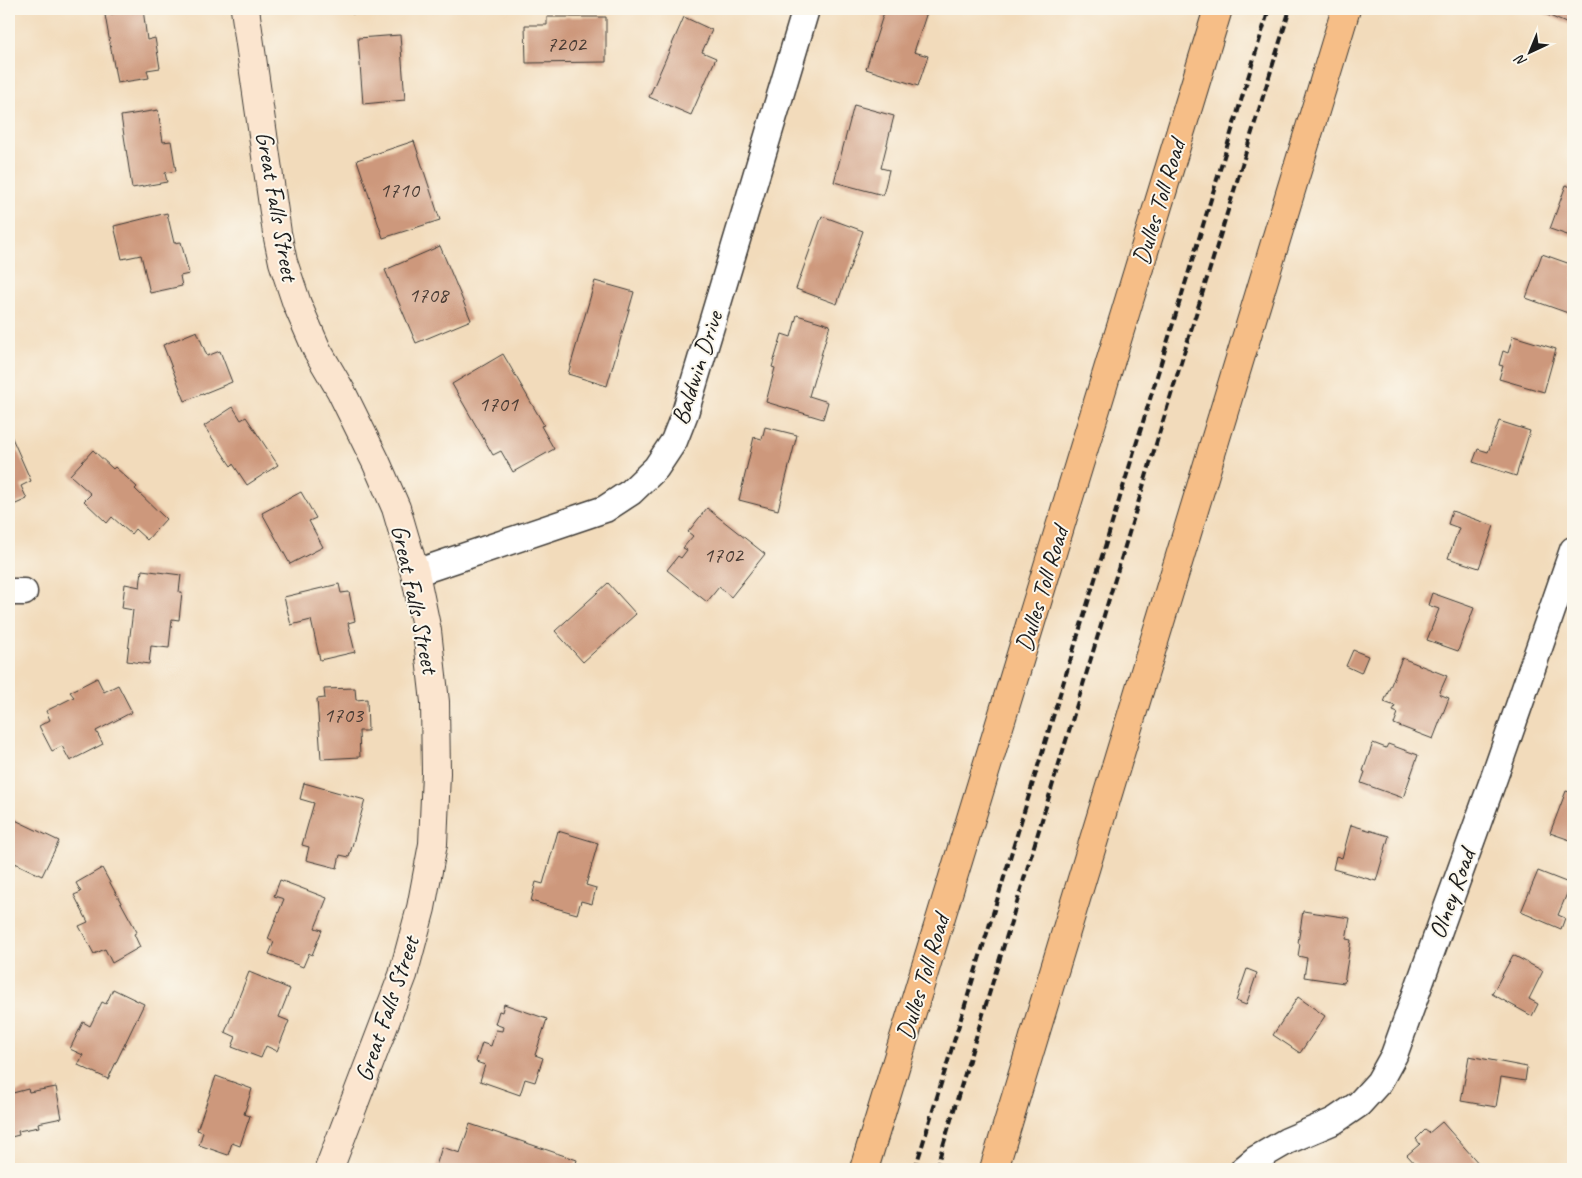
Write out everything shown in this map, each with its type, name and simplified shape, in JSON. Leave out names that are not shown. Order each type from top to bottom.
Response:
[{"type":"highway","name":"Dulles Toll Road","points":[[864,1169],[1218,9]]},
{"type":"highway","points":[[994,1169],[1346,9]]},
{"type":"main road","name":"Great Falls Street","points":[[245,9],[277,233],[283,262],[297,304],[317,350],[341,391],[396,508],[415,572],[427,631],[435,702],[436,773],[433,844],[421,908],[403,975],[329,1169]]},
{"type":"street","name":"Baldwin Drive","points":[[415,572],[605,509],[631,492],[656,468],[674,441],[685,413],[806,9]]},
{"type":"street","name":"Olney Road","points":[[1244,1169],[1256,1158],[1287,1141],[1334,1121],[1359,1104],[1379,1082],[1394,1055],[1495,775],[1573,550]]},
{"type":"building","points":[[143,9],[147,40],[155,38],[160,68],[147,70],[149,78],[117,83],[105,15]]},
{"type":"building","points":[[351,9],[372,9],[372,10],[352,14]]},
{"type":"building","points":[[885,9],[928,9],[914,52],[928,56],[918,86],[866,69]]},
{"type":"building","points":[[1547,9],[1573,9],[1573,26],[1545,14]]},
{"type":"building","points":[[547,17],[606,17],[606,62],[526,63],[525,25],[547,25]]},
{"type":"building","points":[[684,17],[712,30],[702,52],[716,58],[691,115],[649,97]]},
{"type":"building","points":[[400,35],[405,100],[363,104],[358,38]]},
{"type":"building","points":[[854,105],[894,116],[881,168],[889,170],[883,195],[834,182]]},
{"type":"building","points":[[158,110],[163,142],[171,141],[176,171],[165,173],[167,182],[132,188],[121,116]]},
{"type":"building","points":[[414,141],[440,220],[383,238],[357,160]]},
{"type":"building","points":[[1566,185],[1573,188],[1573,237],[1550,229]]},
{"type":"building","points":[[9,194],[14,196],[9,212]]},
{"type":"building","points":[[167,213],[174,243],[181,242],[189,274],[180,276],[182,286],[150,293],[141,255],[122,259],[114,226]]},
{"type":"building","points":[[822,216],[863,231],[837,304],[796,289]]},
{"type":"building","points":[[440,246],[471,320],[416,343],[385,270]]},
{"type":"building","points":[[1542,254],[1573,265],[1573,299],[1568,313],[1526,298]]},
{"type":"building","points":[[595,281],[634,292],[607,386],[568,374]]},
{"type":"building","points":[[797,315],[830,325],[809,396],[828,402],[823,419],[766,402],[775,368],[772,367],[782,334],[791,337]]},
{"type":"building","points":[[197,331],[207,356],[220,351],[232,382],[185,401],[163,345]]},
{"type":"building","points":[[1513,336],[1556,349],[1544,392],[1499,379],[1503,366],[1499,365],[1503,351],[1508,353]]},
{"type":"building","points":[[503,354],[544,425],[541,426],[554,449],[513,472],[501,451],[493,455],[452,384]]},
{"type":"building","points":[[233,407],[241,420],[246,417],[278,465],[247,485],[233,464],[231,466],[204,426]]},
{"type":"building","points":[[1499,421],[1530,431],[1516,476],[1473,462],[1478,449],[1488,452]]},
{"type":"building","points":[[765,427],[797,435],[778,510],[739,500],[754,437],[762,439]]},
{"type":"building","points":[[9,431],[31,481],[21,486],[27,499],[9,507]]},
{"type":"building","points":[[93,450],[113,469],[115,467],[137,487],[135,489],[166,519],[147,540],[135,529],[131,534],[112,517],[107,523],[84,501],[91,494],[70,475]]},
{"type":"building","points":[[301,492],[316,518],[309,521],[323,547],[290,564],[262,513]]},
{"type":"building","points":[[707,508],[765,554],[731,597],[719,587],[707,602],[667,570],[678,556],[681,558],[687,550],[683,548],[693,536],[688,532]]},
{"type":"building","points":[[1452,511],[1494,526],[1479,568],[1448,558],[1459,528],[1448,524]]},
{"type":"building","points":[[142,570],[181,575],[179,592],[182,592],[179,620],[172,619],[169,648],[151,646],[149,664],[127,661],[133,610],[122,608],[125,584],[140,587]]},
{"type":"building","points":[[608,583],[636,614],[583,662],[555,631]]},
{"type":"building","points":[[339,584],[341,593],[349,592],[355,621],[348,623],[355,652],[320,660],[311,620],[291,625],[284,597]]},
{"type":"building","points":[[1432,593],[1474,608],[1458,651],[1427,640],[1439,609],[1428,605]]},
{"type":"building","points":[[1353,650],[1368,656],[1361,673],[1346,666]]},
{"type":"building","points":[[1402,658],[1447,676],[1439,694],[1449,698],[1433,739],[1394,724],[1398,713],[1393,711],[1395,706],[1384,702]]},
{"type":"building","points":[[97,678],[104,692],[118,685],[132,712],[96,731],[103,744],[70,761],[62,746],[52,751],[39,726],[50,720],[46,711],[74,697],[70,692]]},
{"type":"building","points":[[355,688],[356,700],[367,699],[368,731],[359,731],[360,757],[321,759],[317,699],[325,698],[324,689]]},
{"type":"building","points":[[1373,743],[1386,748],[1388,744],[1418,755],[1403,798],[1361,783],[1365,772],[1363,771]]},
{"type":"building","points":[[304,783],[365,800],[349,857],[340,855],[337,868],[306,860],[309,847],[302,845],[314,803],[300,799]]},
{"type":"building","points":[[1566,791],[1573,793],[1573,841],[1550,833]]},
{"type":"building","points":[[9,817],[59,841],[42,876],[15,863],[12,869],[9,868]]},
{"type":"building","points":[[1351,825],[1389,836],[1376,881],[1333,869],[1336,856],[1342,858]]},
{"type":"building","points":[[558,831],[598,843],[586,885],[596,888],[592,904],[581,901],[577,914],[531,901],[536,882],[543,884]]},
{"type":"building","points":[[102,868],[137,932],[134,934],[140,947],[112,963],[105,949],[94,954],[79,926],[88,922],[74,895],[81,892],[76,883]]},
{"type":"building","points":[[1538,871],[1571,884],[1558,915],[1565,918],[1561,929],[1521,912]]},
{"type":"building","points":[[280,880],[327,898],[315,928],[322,930],[312,955],[309,953],[303,967],[269,954],[274,942],[268,939],[284,899],[274,896]]},
{"type":"building","points":[[1303,911],[1350,918],[1346,939],[1351,940],[1344,983],[1304,977],[1307,958],[1298,956]]},
{"type":"building","points":[[1513,955],[1543,971],[1529,999],[1538,1004],[1532,1016],[1492,994]]},
{"type":"building","points":[[1247,969],[1257,973],[1246,1005],[1236,1001]]},
{"type":"building","points":[[249,972],[290,989],[279,1017],[289,1021],[277,1051],[266,1046],[261,1058],[232,1047],[236,1037],[225,1032]]},
{"type":"building","points":[[113,989],[144,1004],[108,1079],[78,1065],[83,1055],[70,1049],[83,1022],[90,1026],[102,1002],[106,1004]]},
{"type":"building","points":[[1298,997],[1325,1016],[1300,1053],[1273,1035]]},
{"type":"building","points":[[504,1004],[547,1019],[535,1055],[543,1058],[535,1082],[525,1079],[520,1095],[480,1081],[485,1065],[476,1062],[482,1043],[491,1046],[496,1030],[502,1031],[503,1027],[495,1024],[499,1011],[502,1012]]},
{"type":"building","points":[[1469,1056],[1527,1067],[1525,1081],[1501,1077],[1496,1107],[1461,1101]]},
{"type":"building","points":[[216,1076],[252,1089],[244,1114],[250,1116],[240,1146],[232,1143],[228,1155],[199,1145],[203,1132],[197,1130]]},
{"type":"building","points":[[56,1087],[62,1118],[38,1123],[39,1127],[18,1131],[19,1135],[11,1137],[9,1134],[9,1094],[28,1089],[29,1092]]},
{"type":"building","points":[[1442,1122],[1480,1165],[1475,1169],[1415,1168],[1417,1166],[1407,1155],[1420,1144],[1416,1139],[1425,1130],[1429,1133]]},
{"type":"building","points":[[470,1124],[577,1160],[574,1169],[435,1169],[442,1147],[460,1153]]},
{"type":"railway","points":[[915,1169],[1269,9]]},
{"type":"railway","points":[[936,1169],[1290,9]]}]
